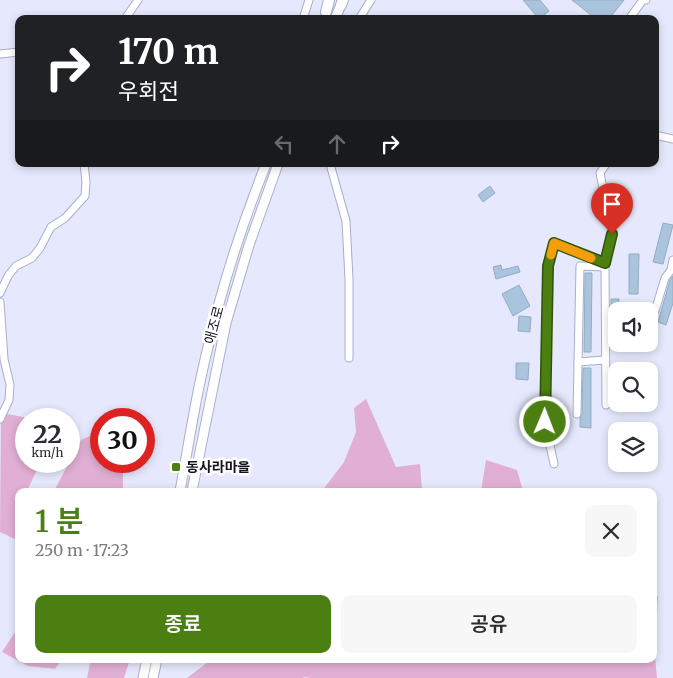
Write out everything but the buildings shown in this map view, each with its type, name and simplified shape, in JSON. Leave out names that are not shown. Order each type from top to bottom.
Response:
[{"type":"main road","points":[[324,15],[330,0]]},
{"type":"street","points":[[127,15],[138,0]]},
{"type":"street","points":[[304,15],[309,0]]},
{"type":"street","points":[[362,15],[371,0]]},
{"type":"street","points":[[632,15],[643,0],[646,0]]},
{"type":"street","points":[[337,15],[342,2]]},
{"type":"street","points":[[0,54],[15,52]]},
{"type":"street","points":[[659,136],[673,139]]},
{"type":"street","points":[[0,293],[8,276],[16,266],[32,258],[52,227],[65,218],[85,196],[84,167]]},
{"type":"street","name":"애조로","points":[[181,488],[214,323],[236,250],[265,167]]},
{"type":"street","name":"애조로","points":[[193,488],[226,324],[249,244],[277,167]]},
{"type":"street","points":[[331,167],[346,221],[349,279],[349,358]]},
{"type":"street","points":[[604,167],[600,173],[612,234],[605,265],[606,405]]},
{"type":"street","points":[[554,464],[545,422],[548,266],[554,243],[605,265]]},
{"type":"street","points":[[658,302],[673,260]]},
{"type":"street","points":[[577,414],[580,266],[605,265]]},
{"type":"street","points":[[0,302],[4,359],[10,385],[9,400],[0,419]]},
{"type":"street","points":[[578,362],[605,360]]},
{"type":"street","points":[[143,678],[146,663]]},
{"type":"street","points":[[153,678],[157,663]]},
{"type":"shaded area","points":[[366,399],[396,467],[420,464],[422,488],[324,488],[344,462],[356,432],[354,408]]},
{"type":"shaded area","points":[[1,413],[15,415],[15,473],[35,473],[28,488],[15,488],[15,539],[0,532]]},
{"type":"shaded area","points":[[90,436],[90,473],[123,473],[123,488],[56,488],[64,473],[80,473],[80,442]]},
{"type":"shaded area","points":[[486,460],[517,470],[522,488],[481,488]]},
{"type":"shaded area","points":[[15,632],[15,659],[2,652]]},
{"type":"shaded area","points":[[22,663],[59,663],[55,669],[28,666]]},
{"type":"shaded area","points":[[90,663],[129,663],[124,678],[87,678]]},
{"type":"shaded area","points":[[207,663],[656,663],[657,678],[305,677],[187,678]]},
{"type":"slow traffic","points":[[551,255],[554,243],[591,258]]},
{"type":"place","name":"동사라마을","points":[[176,467]]},
{"type":"route","points":[[545,422],[548,266],[554,243],[605,263],[612,234]]}]
